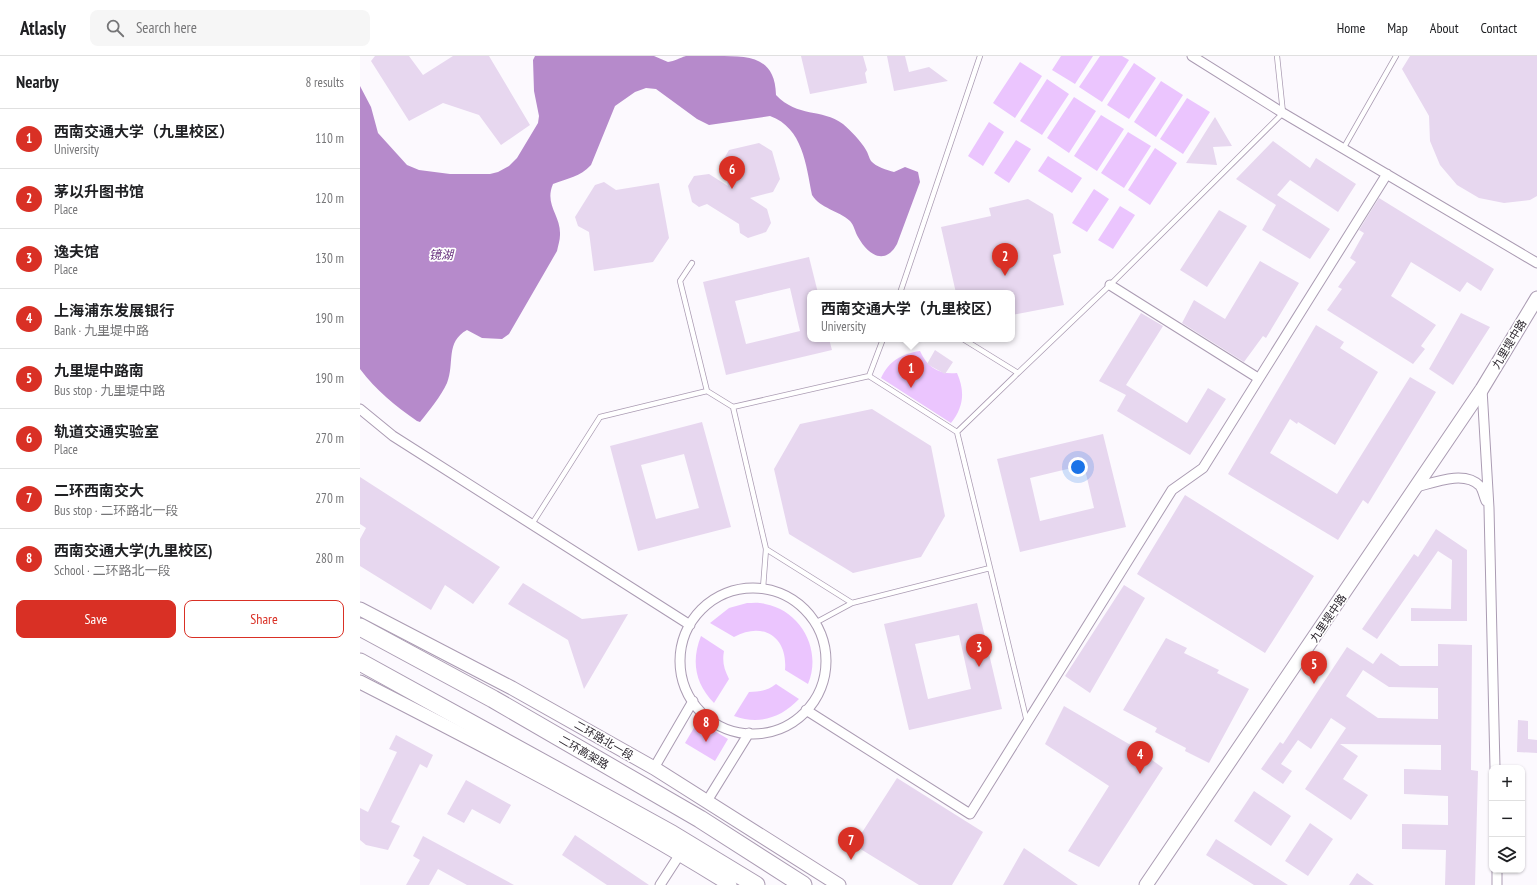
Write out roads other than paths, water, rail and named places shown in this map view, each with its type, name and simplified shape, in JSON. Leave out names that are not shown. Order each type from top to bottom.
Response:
[{"type":"highway","name":"二环高架路","points":[[360,627],[493,699],[700,819],[803,885]]},
{"type":"highway","points":[[360,662],[672,834],[756,885]]},
{"type":"main road","name":"九里堤中路","points":[[1146,885],[1482,389],[1537,298]]},
{"type":"main road","name":"二环路北一段","points":[[360,609],[512,688],[654,768],[839,885]]},
{"type":"main road","points":[[360,682],[481,744],[680,854],[730,885]]},
{"type":"street","points":[[1192,56],[1343,149],[1537,262]]},
{"type":"street","points":[[806,710],[970,814],[1172,490],[1203,468],[1387,174]]},
{"type":"street","points":[[1110,285],[1258,378]]},
{"type":"street","points":[[1482,389],[1489,508],[1495,765]]},
{"type":"street","points":[[360,409],[392,436],[690,625]]},
{"type":"street","points":[[1417,486],[1447,478],[1469,480],[1480,487],[1489,508]]},
{"type":"street","points":[[763,588],[787,596],[806,610],[819,629],[826,650],[825,673],[818,695],[806,710],[786,726],[764,733],[741,733],[717,724],[698,708],[685,686],[680,662],[684,637],[690,625],[696,615],[715,598],[738,589],[763,588]]},
{"type":"street","points":[[654,768],[693,701]]},
{"type":"street","points":[[708,802],[749,733]]},
{"type":"street","points":[[660,885],[680,854]]},
{"type":"street","points":[[1497,873],[1497,885]]},
{"type":"lane","points":[[901,290],[980,56]]},
{"type":"lane","points":[[957,432],[1110,285],[1283,113],[1277,56]]},
{"type":"lane","points":[[1343,149],[1396,56]]},
{"type":"lane","points":[[692,262],[680,281],[707,391],[733,407],[869,376],[957,432],[1027,724]]},
{"type":"lane","points":[[869,376],[882,342]]},
{"type":"lane","points":[[968,342],[1018,373]]},
{"type":"lane","points":[[532,524],[600,417],[707,391]]},
{"type":"lane","points":[[733,407],[766,549],[763,588]]},
{"type":"lane","points":[[766,549],[852,603]]},
{"type":"lane","points":[[815,623],[852,603],[990,568]]},
{"type":"water","name":"镜湖","points":[[535,56],[654,56],[668,62],[686,56],[729,56],[749,58],[758,61],[771,72],[776,95],[784,102],[801,110],[835,119],[843,124],[861,143],[867,151],[871,161],[879,167],[894,172],[905,167],[918,172],[920,182],[897,244],[887,255],[877,256],[867,249],[862,243],[850,221],[816,200],[812,195],[808,172],[801,149],[790,129],[781,122],[770,116],[709,125],[697,119],[656,89],[646,88],[635,92],[615,106],[591,165],[574,177],[553,184],[550,198],[560,228],[557,251],[509,334],[502,339],[482,338],[467,330],[460,335],[453,347],[447,383],[420,422],[417,421],[386,397],[360,369],[360,86],[371,107],[378,133],[407,165],[419,170],[450,174],[490,174],[498,172],[509,166],[517,158],[538,123],[539,116],[534,91],[533,60]]},
{"type":"place","name":"轨道交通实验室","points":[[732,189]]},
{"type":"place","name":"茅以升图书馆","points":[[1005,276]]},
{"type":"place","name":"西南交通大学（九里校区）","points":[[911,388]]},
{"type":"place","name":"逸夫馆","points":[[979,667]]},
{"type":"place","name":"九里堤中路南","points":[[1314,684]]},
{"type":"place","name":"西南交通大学(九里校区)","points":[[706,742]]},
{"type":"place","name":"上海浦东发展银行","points":[[1140,774]]},
{"type":"place","name":"二环西南交大","points":[[851,860]]}]
